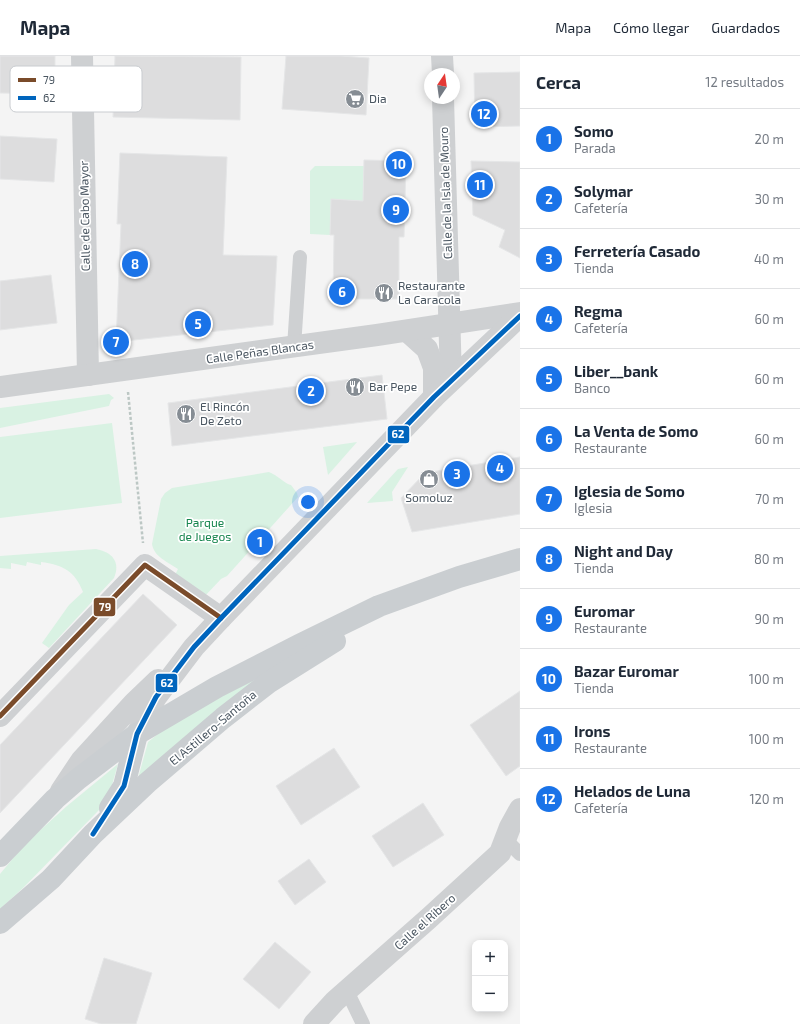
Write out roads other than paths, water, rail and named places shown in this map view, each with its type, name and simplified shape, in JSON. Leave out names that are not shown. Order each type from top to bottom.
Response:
[{"type":"main road","name":"El Astillero-Santoña","points":[[0,856],[55,799],[137,734],[217,687],[379,606],[459,577],[520,560]]},
{"type":"main road","name":"El Astillero-Santoña","points":[[0,923],[51,879],[92,834],[159,773],[223,718],[268,683],[379,616],[459,577]]},
{"type":"main road","points":[[92,834],[124,786],[137,734]]},
{"type":"street","name":"Calle de Cabo Mayor","points":[[82,56],[82,66]]},
{"type":"street","points":[[442,56],[443,68]]},
{"type":"street","name":"Calle de la Isla de Mouro","points":[[443,104],[451,380]]},
{"type":"street","name":"Calle de Cabo Mayor","points":[[83,112],[88,376]]},
{"type":"street","points":[[448,289],[463,305],[487,318]]},
{"type":"street","name":"Calle Peñas Blancas","points":[[0,387],[407,331],[487,318],[520,315]]},
{"type":"street","points":[[55,799],[86,755],[134,703],[194,647],[434,397],[520,315]]},
{"type":"street","points":[[407,331],[427,349],[434,368],[434,397]]},
{"type":"street","points":[[0,716],[145,565],[221,618]]},
{"type":"street","points":[[137,734],[156,697],[194,647]]},
{"type":"street","name":"Calle el Ribero","points":[[314,1024],[335,1002],[428,920],[500,853],[513,847],[510,826],[520,809]]},
{"type":"lane","points":[[294,347],[300,257]]},
{"type":"lane","points":[[347,991],[363,1024]]},
{"type":"place","name":"Dia","points":[[355,99]]},
{"type":"place","name":"Helados de Luna","points":[[484,114]]},
{"type":"place","name":"Bazar Euromar","points":[[399,164]]},
{"type":"place","name":"Irons","points":[[480,185]]},
{"type":"place","name":"Euromar","points":[[396,210]]},
{"type":"place","name":"Night and Day","points":[[135,264]]},
{"type":"place","name":"La Venta de Somo","points":[[342,292]]},
{"type":"place","name":"Restaurante La Caracola","points":[[384,293]]},
{"type":"place","name":"Liber__bank","points":[[198,324]]},
{"type":"place","name":"Iglesia de Somo","points":[[116,342]]},
{"type":"place","name":"Bar Pepe","points":[[355,387]]},
{"type":"place","name":"Solymar","points":[[311,391]]},
{"type":"place","name":"El Rincón De Zeto","points":[[186,414]]},
{"type":"place","name":"Regma","points":[[500,468]]},
{"type":"place","name":"Ferretería Casado","points":[[457,474]]},
{"type":"place","name":"Somoluz","points":[[429,479]]},
{"type":"place","name":"Somo","points":[[260,542]]},
{"type":"park label","name":"Parque de Juegos","points":[[205,530]]}]
